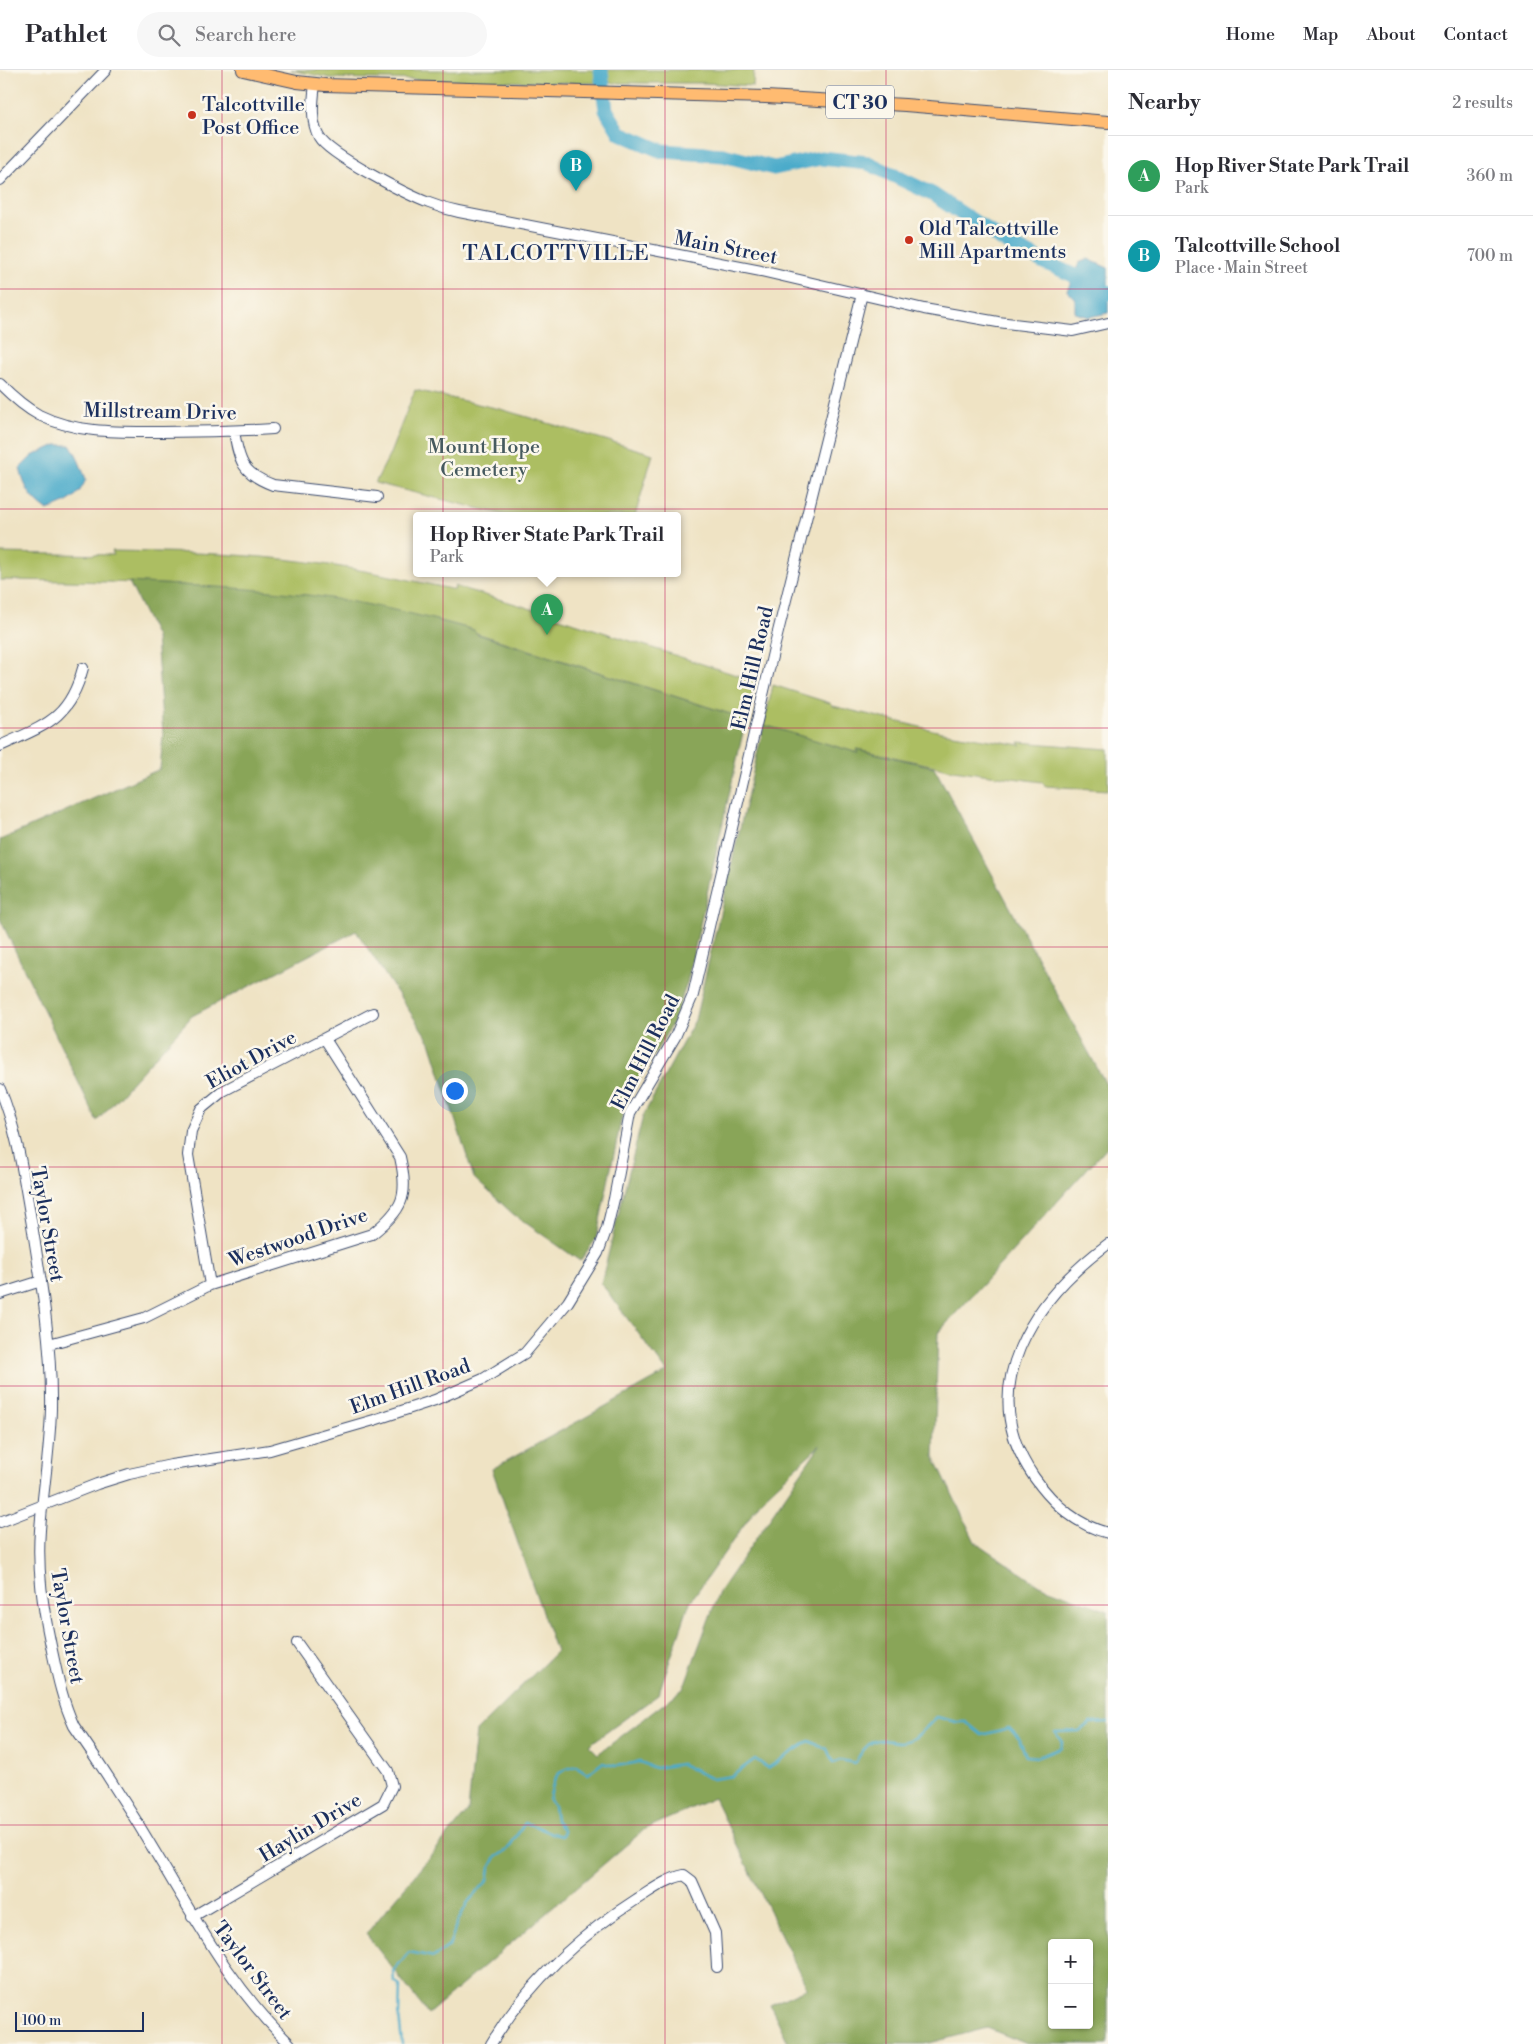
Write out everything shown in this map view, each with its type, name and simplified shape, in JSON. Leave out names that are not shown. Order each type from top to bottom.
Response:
[{"type":"main road","name":"CT 30","points":[[243,70],[315,84],[364,87],[729,96],[886,104],[1108,122]]},
{"type":"street","points":[[0,180],[106,70]]},
{"type":"street","name":"Main Street","points":[[315,84],[314,126],[320,138],[331,150],[430,204],[459,212],[761,271],[924,309],[1073,331],[1108,323]]},
{"type":"street","name":"Elm Hill Road","points":[[0,1522],[97,1484],[129,1474],[171,1465],[270,1450],[302,1442],[435,1400],[482,1379],[524,1353],[568,1302],[598,1253],[607,1228],[630,1114],[675,1037],[693,995],[774,648],[862,294]]},
{"type":"street","name":"Millstream Drive","points":[[0,384],[16,400],[39,415],[65,425],[96,431],[234,431],[273,429]]},
{"type":"street","points":[[234,431],[237,449],[244,467],[257,479],[273,485],[377,497]]},
{"type":"street","points":[[0,746],[32,732],[55,718],[67,706],[77,688],[82,668]]},
{"type":"street","name":"Eliot Drive","points":[[210,1285],[188,1155],[191,1131],[201,1109],[223,1091],[373,1013]]},
{"type":"street","name":"Westwood Drive","points":[[49,1344],[144,1318],[210,1285],[372,1234],[391,1219],[401,1202],[405,1180],[400,1157],[325,1039]]},
{"type":"street","name":"Taylor Street","points":[[0,1089],[15,1137],[26,1192],[41,1281],[49,1344],[50,1438],[39,1566],[44,1612],[64,1706],[74,1726],[164,1867],[192,1917],[238,1986],[290,2044]]},
{"type":"street","points":[[1108,1244],[1081,1264],[1040,1312],[1026,1334],[1009,1386],[1009,1418],[1015,1440],[1027,1468],[1048,1497],[1068,1515],[1094,1530],[1108,1533]]},
{"type":"street","points":[[0,1294],[41,1281]]},
{"type":"street","name":"Haylin Drive","points":[[192,1917],[383,1804],[392,1786],[388,1771],[297,1643]]},
{"type":"street","points":[[491,2044],[554,1962],[606,1918],[671,1878],[684,1875],[692,1881],[715,1933],[717,1967]]},
{"type":"green space","points":[[291,70],[754,70],[753,86],[704,83],[584,83],[330,78]]},
{"type":"green space","name":"Mount Hope Cemetery","points":[[415,390],[500,409],[653,454],[636,512],[493,512],[375,483],[389,456]]},
{"type":"green space","points":[[112,551],[219,554],[283,559],[369,572],[455,590],[454,586],[755,681],[746,719],[476,633],[474,630],[415,615],[356,604],[298,595],[180,585],[0,580],[0,553],[114,555]]},
{"type":"green space","points":[[129,582],[236,588],[300,594],[344,600],[409,613],[474,630],[477,634],[746,719],[687,983],[674,1020],[624,1107],[596,1239],[580,1261],[513,1214],[474,1178],[430,1042],[356,931],[192,1016],[97,1121],[0,919],[0,840],[160,769],[163,735],[156,637]]},
{"type":"green space","points":[[773,685],[830,703],[833,706],[941,732],[1021,745],[1019,742],[1108,749],[1108,790],[1045,786],[1042,782],[953,770],[857,749],[858,753],[764,725]]},
{"type":"green space","points":[[764,725],[858,753],[856,749],[934,767],[1108,1088],[1108,1146],[938,1333],[934,1456],[975,1542],[1039,1585],[1108,1611],[1108,2044],[1027,2044],[987,2028],[926,2044],[789,2044],[770,2005],[807,1988],[714,1798],[645,1829],[428,2014],[366,1934],[468,1811],[476,1731],[556,1652],[492,1469],[667,1372],[601,1283],[643,1116],[695,1020]],"holes":[[[820,1445],[719,1592],[683,1689],[598,1754],[589,1745],[658,1695],[690,1602],[762,1499]]]},
{"type":"water","points":[[1088,259],[1108,268],[1108,313],[1089,317],[1075,313],[1075,298],[1067,291],[1079,263]]},
{"type":"water","points":[[56,445],[70,445],[76,454],[86,479],[75,496],[47,510],[29,492],[20,468],[32,456]]},
{"type":"waterway","points":[[601,70],[606,110],[620,133],[662,151],[723,155],[774,168],[821,158],[868,163],[932,194],[1002,240],[1108,293]]},
{"type":"waterway","points":[[402,2044],[399,2016],[400,1985],[394,1981],[393,1971],[409,1952],[434,1957],[449,1946],[457,1923],[468,1902],[488,1880],[490,1868],[496,1857],[507,1850],[525,1823],[561,1836],[564,1832],[556,1820],[554,1806],[549,1800],[556,1777],[568,1768],[576,1766],[588,1774],[602,1763],[616,1766],[640,1762],[655,1768],[681,1764],[712,1779],[732,1776],[755,1759],[768,1768],[809,1741],[827,1749],[833,1763],[840,1760],[855,1763],[870,1743],[877,1740],[897,1742],[914,1738],[937,1717],[957,1722],[966,1722],[982,1735],[1009,1728],[1019,1738],[1026,1756],[1038,1757],[1061,1748],[1062,1742],[1055,1732],[1079,1731],[1090,1723],[1108,1722]]},
{"type":"place","name":"Talcottville Post Office","points":[[192,115]]},
{"type":"place","name":"Talcottville School","points":[[576,191]]},
{"type":"place","name":"Old Talcottville Mill Apartments","points":[[909,240]]},
{"type":"place","name":"Hop River State Park Trail","points":[[547,635]]},
{"type":"district","name":"TALCOTTVILLE","points":[[556,252]]}]
